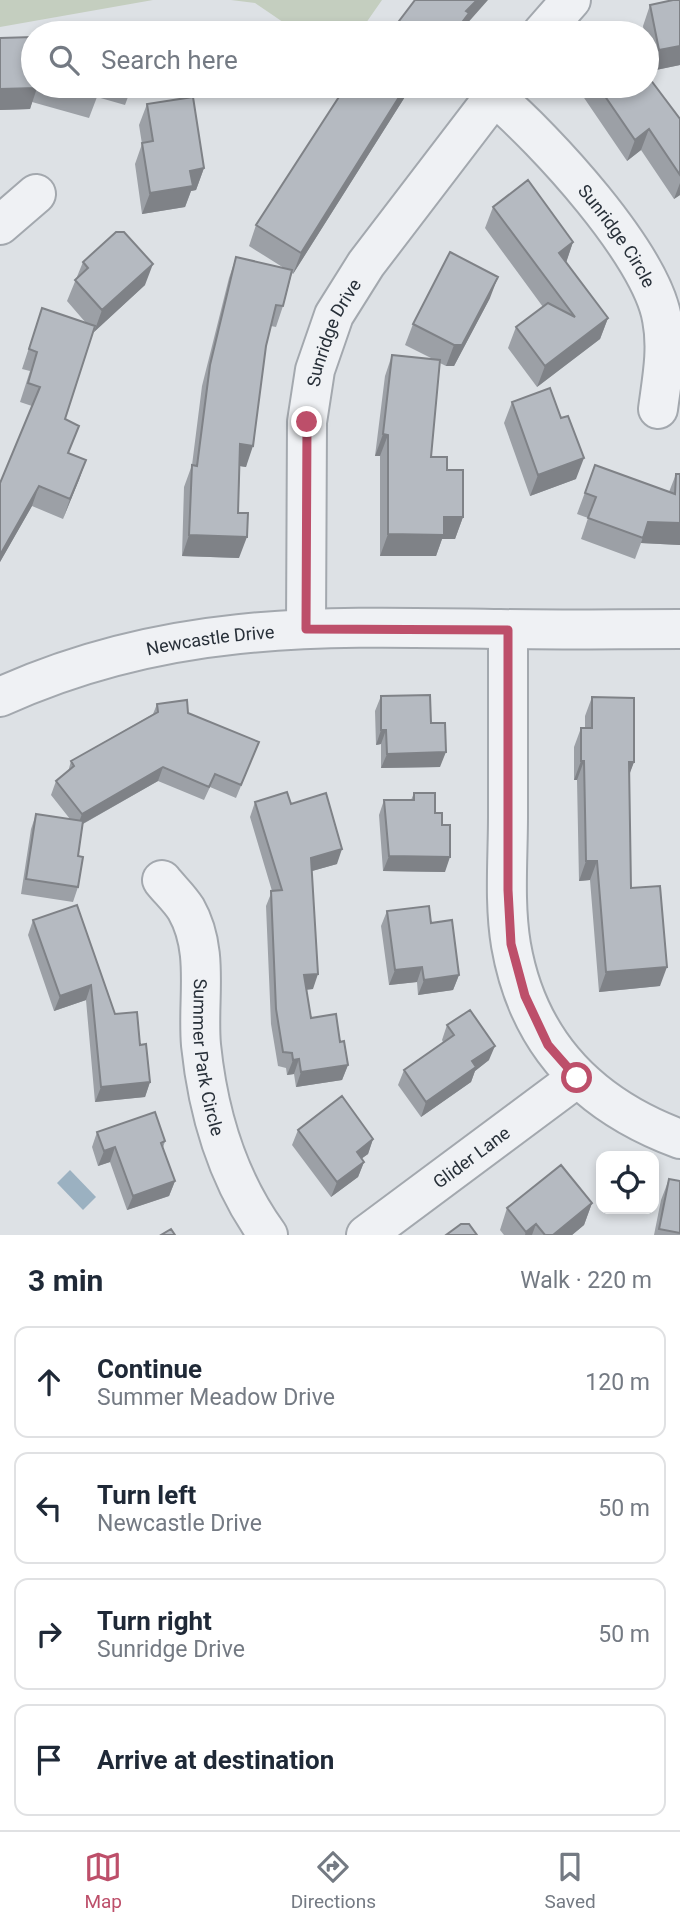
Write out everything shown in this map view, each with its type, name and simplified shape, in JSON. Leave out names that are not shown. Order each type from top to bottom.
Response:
[{"type":"street","points":[[553,21],[571,0]]},
{"type":"street","name":"Sunridge Drive","points":[[306,629],[307,422],[315,370],[334,315],[366,264],[493,98]]},
{"type":"street","name":"Sunridge Circle","points":[[504,98],[632,250],[651,280],[662,317],[666,348],[658,409]]},
{"type":"street","points":[[0,225],[36,194]]},
{"type":"street","name":"Newcastle Drive","points":[[0,697],[62,671],[136,649],[211,635],[306,629],[680,629]]},
{"type":"street","points":[[508,630],[508,890],[511,944],[525,996],[548,1045],[603,1102],[649,1128],[680,1139]]},
{"type":"street","name":"Summer Park Circle","points":[[162,880],[186,909],[201,951],[201,1044],[211,1108],[230,1169],[268,1235]]},
{"type":"street","name":"Glider Lane","points":[[366,1235],[577,1078]]},
{"type":"green space","points":[[0,0],[153,0],[21,21],[21,23],[0,27]]},
{"type":"green space","points":[[231,0],[382,0],[367,21],[281,21],[255,3]]},
{"type":"water","points":[[70,1170],[96,1197],[83,1210],[57,1183]]},
{"type":"building","points":[[415,0],[477,0],[466,11],[469,13],[463,21],[399,21]]},
{"type":"building","points":[[680,0],[680,46],[659,50],[659,21],[653,21],[650,5]]},
{"type":"building","points":[[21,37],[21,88],[0,89],[0,38]]},
{"type":"building","points":[[659,91],[680,119],[680,175],[649,129],[635,140],[606,98],[659,98]]},
{"type":"building","points":[[193,98],[204,168],[190,171],[193,186],[150,193],[142,143],[153,141],[147,104]]},
{"type":"building","points":[[338,98],[398,98],[301,253],[256,225]]},
{"type":"building","points":[[528,180],[573,242],[559,253],[608,318],[545,366],[516,327],[548,303],[575,317],[493,207]]},
{"type":"building","points":[[116,232],[124,232],[153,264],[102,310],[75,280],[88,268],[83,262]]},
{"type":"building","points":[[450,252],[498,277],[462,345],[454,345],[413,324]]},
{"type":"building","points":[[236,257],[292,270],[283,306],[276,305],[266,346],[253,446],[240,444],[238,513],[248,513],[247,537],[189,535],[192,465],[197,466],[210,365]]},
{"type":"building","points":[[42,308],[95,326],[65,419],[79,426],[68,453],[86,460],[70,499],[39,486],[0,555],[0,483],[40,387],[28,383],[37,352],[29,349]]},
{"type":"building","points":[[392,355],[440,360],[431,457],[447,457],[447,470],[463,470],[463,517],[444,517],[444,535],[388,534],[388,435],[383,434]]},
{"type":"building","points":[[550,388],[561,418],[568,416],[584,458],[538,475],[512,402]]},
{"type":"building","points":[[595,465],[675,494],[676,474],[680,474],[680,523],[648,522],[643,538],[588,518],[596,497],[585,493]]},
{"type":"building","points":[[430,695],[431,723],[445,723],[446,752],[387,754],[386,730],[381,730],[381,696]]},
{"type":"building","points":[[592,697],[634,698],[634,762],[629,762],[631,888],[660,886],[667,967],[606,972],[597,861],[586,861],[581,728],[592,728]]},
{"type":"building","points":[[187,700],[188,713],[259,742],[241,785],[215,774],[209,787],[163,767],[82,814],[56,781],[74,766],[71,761],[158,712],[157,704]]},
{"type":"building","points":[[287,792],[291,804],[326,793],[342,849],[311,858],[318,974],[304,975],[311,1018],[336,1014],[340,1042],[344,1041],[348,1065],[301,1072],[299,1059],[293,1060],[292,1053],[283,1052],[276,1009],[271,891],[282,890],[255,802]]},
{"type":"building","points":[[414,793],[435,793],[435,813],[442,813],[442,825],[450,825],[450,857],[389,856],[384,800],[414,800]]},
{"type":"building","points":[[36,814],[83,821],[78,856],[83,857],[78,887],[26,879]]},
{"type":"building","points":[[77,905],[115,1014],[137,1012],[140,1045],[146,1044],[150,1082],[101,1087],[91,985],[60,996],[33,920]]},
{"type":"building","points":[[429,906],[431,923],[452,920],[459,975],[424,980],[422,967],[395,970],[387,911]]},
{"type":"building","points":[[470,1010],[495,1046],[472,1061],[476,1067],[426,1102],[404,1070],[454,1035],[447,1025]]},
{"type":"building","points":[[342,1096],[373,1139],[357,1152],[364,1162],[337,1182],[298,1130]]},
{"type":"building","points":[[155,1112],[165,1141],[161,1143],[175,1181],[133,1196],[115,1147],[104,1151],[97,1132]]},
{"type":"building","points":[[561,1165],[592,1203],[553,1235],[545,1235],[536,1224],[526,1232],[507,1208]]},
{"type":"building","points":[[669,1179],[680,1181],[680,1233],[659,1229]]},
{"type":"building","points":[[461,1224],[469,1224],[477,1235],[446,1235]]},
{"type":"building","points":[[171,1229],[175,1235],[161,1235]]},
{"type":"route","points":[[307,422],[306,629],[508,630],[508,890],[511,944],[525,996],[548,1045],[577,1078]]}]
